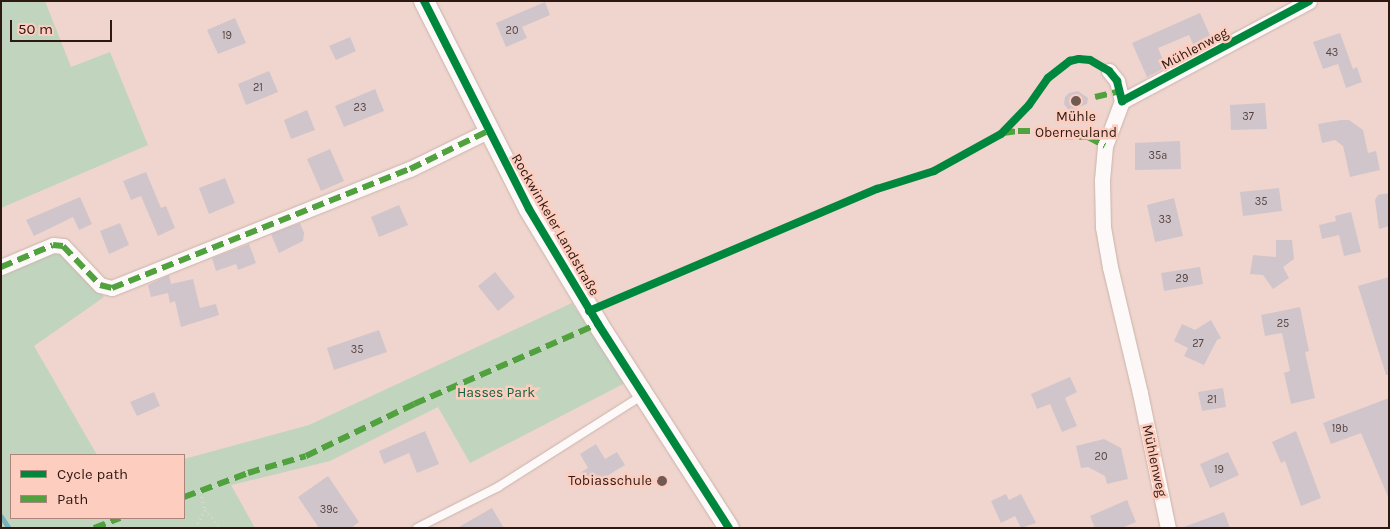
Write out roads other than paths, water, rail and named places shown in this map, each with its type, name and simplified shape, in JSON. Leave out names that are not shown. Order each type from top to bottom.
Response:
[{"type":"main road","name":"Rockwinkeler Landstraße","points":[[424,1],[529,209],[643,395],[729,528]]},
{"type":"street","name":"Mühlenweg","points":[[1168,528],[1144,412],[1110,267],[1103,227],[1102,180],[1105,146],[1122,101],[1309,1]]},
{"type":"street","points":[[1109,71],[1117,81],[1122,101]]},
{"type":"street","points":[[1,267],[53,245],[63,246],[100,285],[112,288],[410,169],[488,131]]},
{"type":"lane","points":[[417,528],[498,488],[643,395]]},
{"type":"waterway","points":[[1,516],[9,528]]},
{"type":"place","name":"Mühle Oberneuland","points":[[1076,101]]},
{"type":"place","name":"Tobiasschule","points":[[662,481]]},
{"type":"park label","name":"Hasses Park","points":[[496,393]]}]
